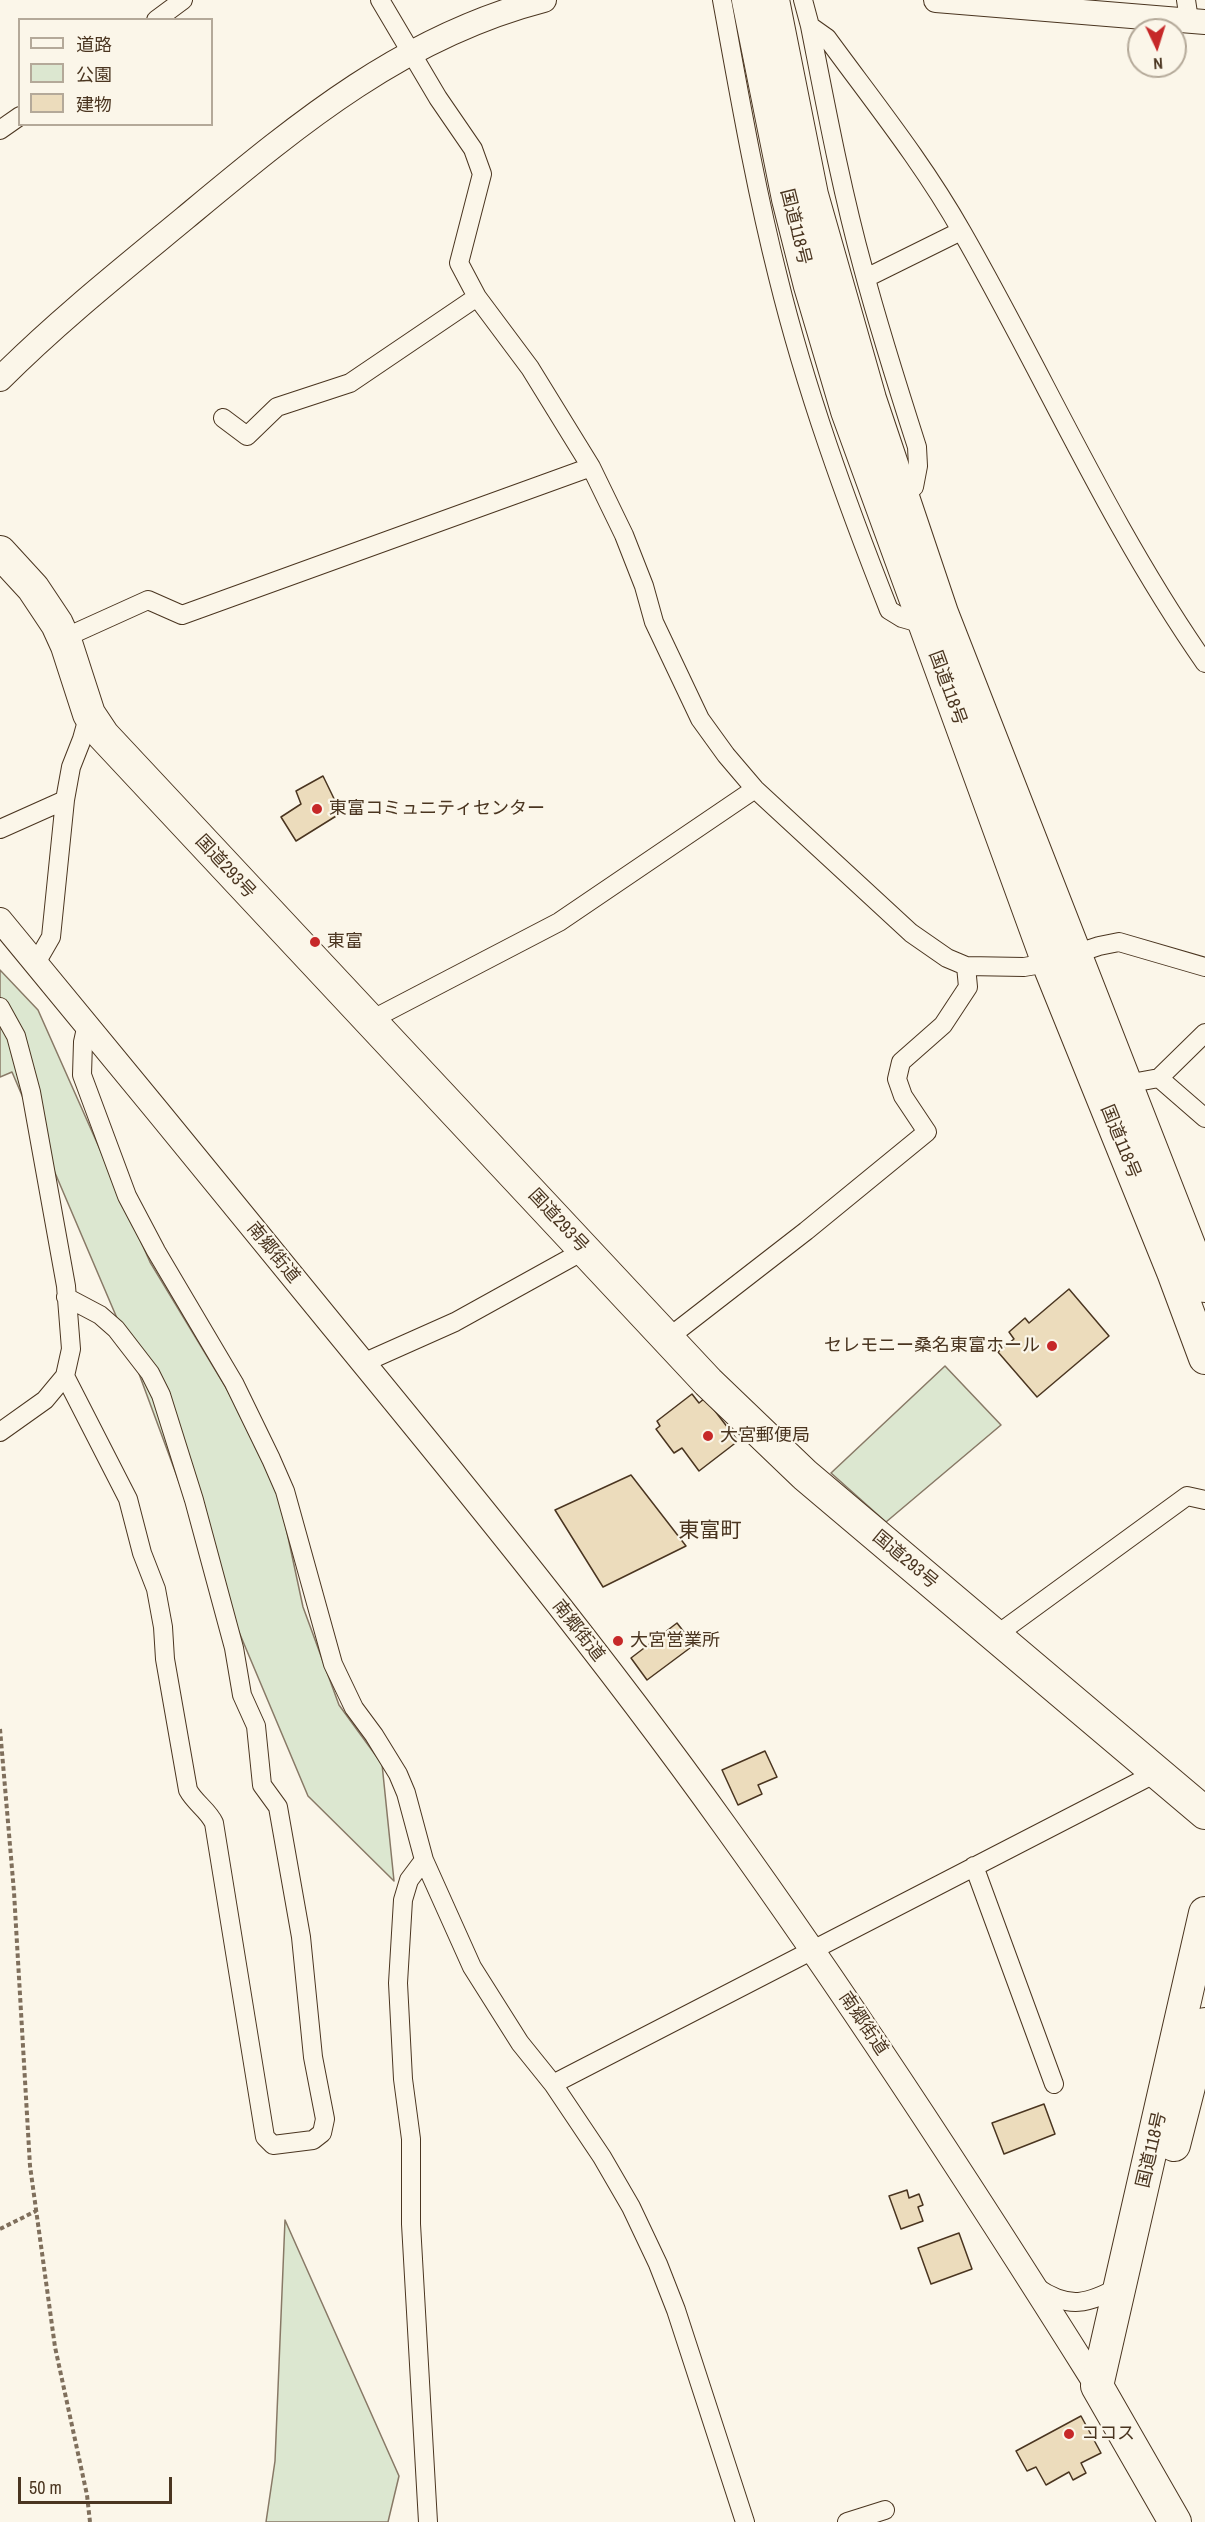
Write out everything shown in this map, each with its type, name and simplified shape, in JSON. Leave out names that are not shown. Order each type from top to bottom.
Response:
[{"type":"highway","name":"国道118号","points":[[748,0],[800,197],[1061,958],[1205,1358]]},
{"type":"highway","name":"国道118号","points":[[772,0],[800,197],[810,286],[847,411],[923,624],[1061,958],[1126,1084],[1205,1286]]},
{"type":"highway","name":"国道293号","points":[[0,552],[33,588],[64,638],[89,714],[103,735],[369,1021],[751,1425],[805,1475],[1205,1813]]},
{"type":"highway","name":"国道118号","points":[[1097,2386],[1205,1913]]},
{"type":"highway","name":"国道118号","points":[[1097,2386],[1114,2367],[1124,2344],[1205,2024]]},
{"type":"highway","points":[[1097,2386],[1174,2522]]},
{"type":"street","points":[[159,18],[183,0]]},
{"type":"street","points":[[380,0],[438,99],[472,149],[482,174],[459,263],[477,297],[530,368],[591,467],[624,534],[644,586],[654,622],[700,719],[755,789],[903,926],[947,958],[966,966],[1024,967],[1119,942],[1205,967]]},
{"type":"street","points":[[0,379],[86,299],[278,141],[344,92],[410,52],[461,28],[544,0]]},
{"type":"street","points":[[722,0],[754,175],[777,276],[819,421],[850,513],[889,610],[902,618],[923,624]]},
{"type":"street","points":[[803,0],[844,192],[866,278],[917,447],[918,466],[914,487],[903,495]]},
{"type":"street","points":[[936,0],[1193,14]]},
{"type":"street","points":[[810,26],[827,38],[915,159],[961,231],[1115,519],[1205,663]]},
{"type":"street","points":[[0,130],[18,117]]},
{"type":"street","points":[[866,278],[961,231]]},
{"type":"street","points":[[223,418],[247,436],[277,407],[350,383],[477,297]]},
{"type":"street","points":[[64,638],[148,600],[182,615],[591,467]]},
{"type":"street","points":[[36,963],[51,937],[65,800],[71,767],[89,714]]},
{"type":"street","points":[[369,1021],[559,922],[755,789]]},
{"type":"street","points":[[0,829],[65,800]]},
{"type":"street","name":"南郷街道","points":[[0,920],[363,1363],[598,1657],[723,1822],[885,2055],[1097,2386]]},
{"type":"street","points":[[668,1338],[806,1231],[927,1132],[903,1096],[897,1079],[898,1071],[901,1062],[943,1025],[968,987],[966,966]]},
{"type":"street","points":[[0,1006],[16,1036],[32,1092],[66,1298],[70,1349],[65,1376],[45,1400],[0,1432]]},
{"type":"street","points":[[87,1024],[83,1042],[82,1075],[127,1196],[156,1251],[234,1383],[271,1459],[285,1491],[333,1664],[354,1708],[398,1774],[406,1792],[424,1860],[472,1967],[520,2043],[553,2084],[602,2157],[631,2207],[658,2264],[676,2310],[745,2522]]},
{"type":"street","points":[[1126,1084],[1159,1078],[1205,1034]]},
{"type":"street","points":[[1159,1078],[1205,1118]]},
{"type":"street","points":[[363,1363],[455,1322],[585,1250]]},
{"type":"street","points":[[65,1376],[128,1499],[142,1553],[156,1588],[163,1627],[165,1659],[188,1790],[194,1800],[210,1815],[214,1823],[265,2137],[273,2145],[313,2140],[322,2133],[324,2119],[314,2057],[301,1937],[278,1807],[262,1785],[256,1726],[242,1695],[234,1648],[194,1500],[161,1395],[150,1373],[116,1329],[100,1315],[66,1298]]},
{"type":"street","points":[[995,1636],[1187,1496],[1205,1500]]},
{"type":"street","points":[[553,2084],[1156,1773]]},
{"type":"street","points":[[424,1860],[409,1880],[403,1900],[398,1983],[403,2079],[411,2139],[411,2224],[428,2522]]},
{"type":"street","points":[[974,1866],[1054,2084]]},
{"type":"street","points":[[1035,2286],[1063,2302],[1075,2303],[1103,2296],[1121,2286]]},
{"type":"street","points":[[847,2522],[885,2510]]},
{"type":"path","points":[[0,1729],[14,1892],[30,2166],[55,2348],[87,2495],[90,2522]]},
{"type":"path","points":[[0,2229],[36,2211]]},
{"type":"green space","points":[[0,970],[38,1010],[150,1262],[228,1391],[279,1495],[303,1607],[339,1705],[382,1764],[394,1881],[308,1796],[202,1544],[128,1344],[12,1072],[0,1077]]},
{"type":"green space","points":[[945,1366],[1001,1425],[886,1522],[831,1473]]},
{"type":"green space","points":[[285,2220],[399,2476],[388,2522],[266,2522],[275,2461]]},
{"type":"building","name":"東富コミュニティセンター","points":[[323,776],[341,813],[296,841],[281,817],[301,804],[296,791]]},
{"type":"building","name":"セレモニー桑名東富ホール","points":[[1069,1289],[1109,1336],[1037,1397],[998,1352],[1014,1339],[1009,1332],[1025,1318],[1029,1323]]},
{"type":"building","name":"大宮郵便局","points":[[692,1394],[699,1403],[705,1398],[738,1441],[699,1471],[682,1448],[674,1453],[656,1429],[660,1426],[657,1421]]},
{"type":"building","points":[[631,1475],[686,1546],[603,1587],[555,1510]]},
{"type":"building","points":[[677,1623],[694,1645],[647,1680],[631,1658]]},
{"type":"building","points":[[765,1751],[777,1777],[758,1785],[762,1794],[738,1805],[722,1770]]},
{"type":"building","points":[[1044,2104],[1055,2134],[1004,2154],[992,2123]]},
{"type":"building","points":[[907,2190],[909,2198],[919,2194],[923,2205],[918,2207],[923,2221],[901,2229],[889,2196]]},
{"type":"building","points":[[959,2233],[972,2269],[931,2284],[918,2248]]},
{"type":"building","name":"ココス","points":[[1081,2416],[1101,2453],[1081,2463],[1086,2473],[1073,2480],[1069,2472],[1046,2485],[1036,2467],[1027,2471],[1016,2451]]},
{"type":"place","name":"東富コミュニティセンター","points":[[317,809]]},
{"type":"place","name":"東富","points":[[315,942]]},
{"type":"place","name":"セレモニー桑名東富ホール","points":[[1052,1346]]},
{"type":"place","name":"大宮郵便局","points":[[708,1436]]},
{"type":"place","name":"大宮営業所","points":[[618,1641]]},
{"type":"place","name":"ココス","points":[[1069,2434]]},
{"type":"district","name":"東富町","points":[[710,1531]]}]
